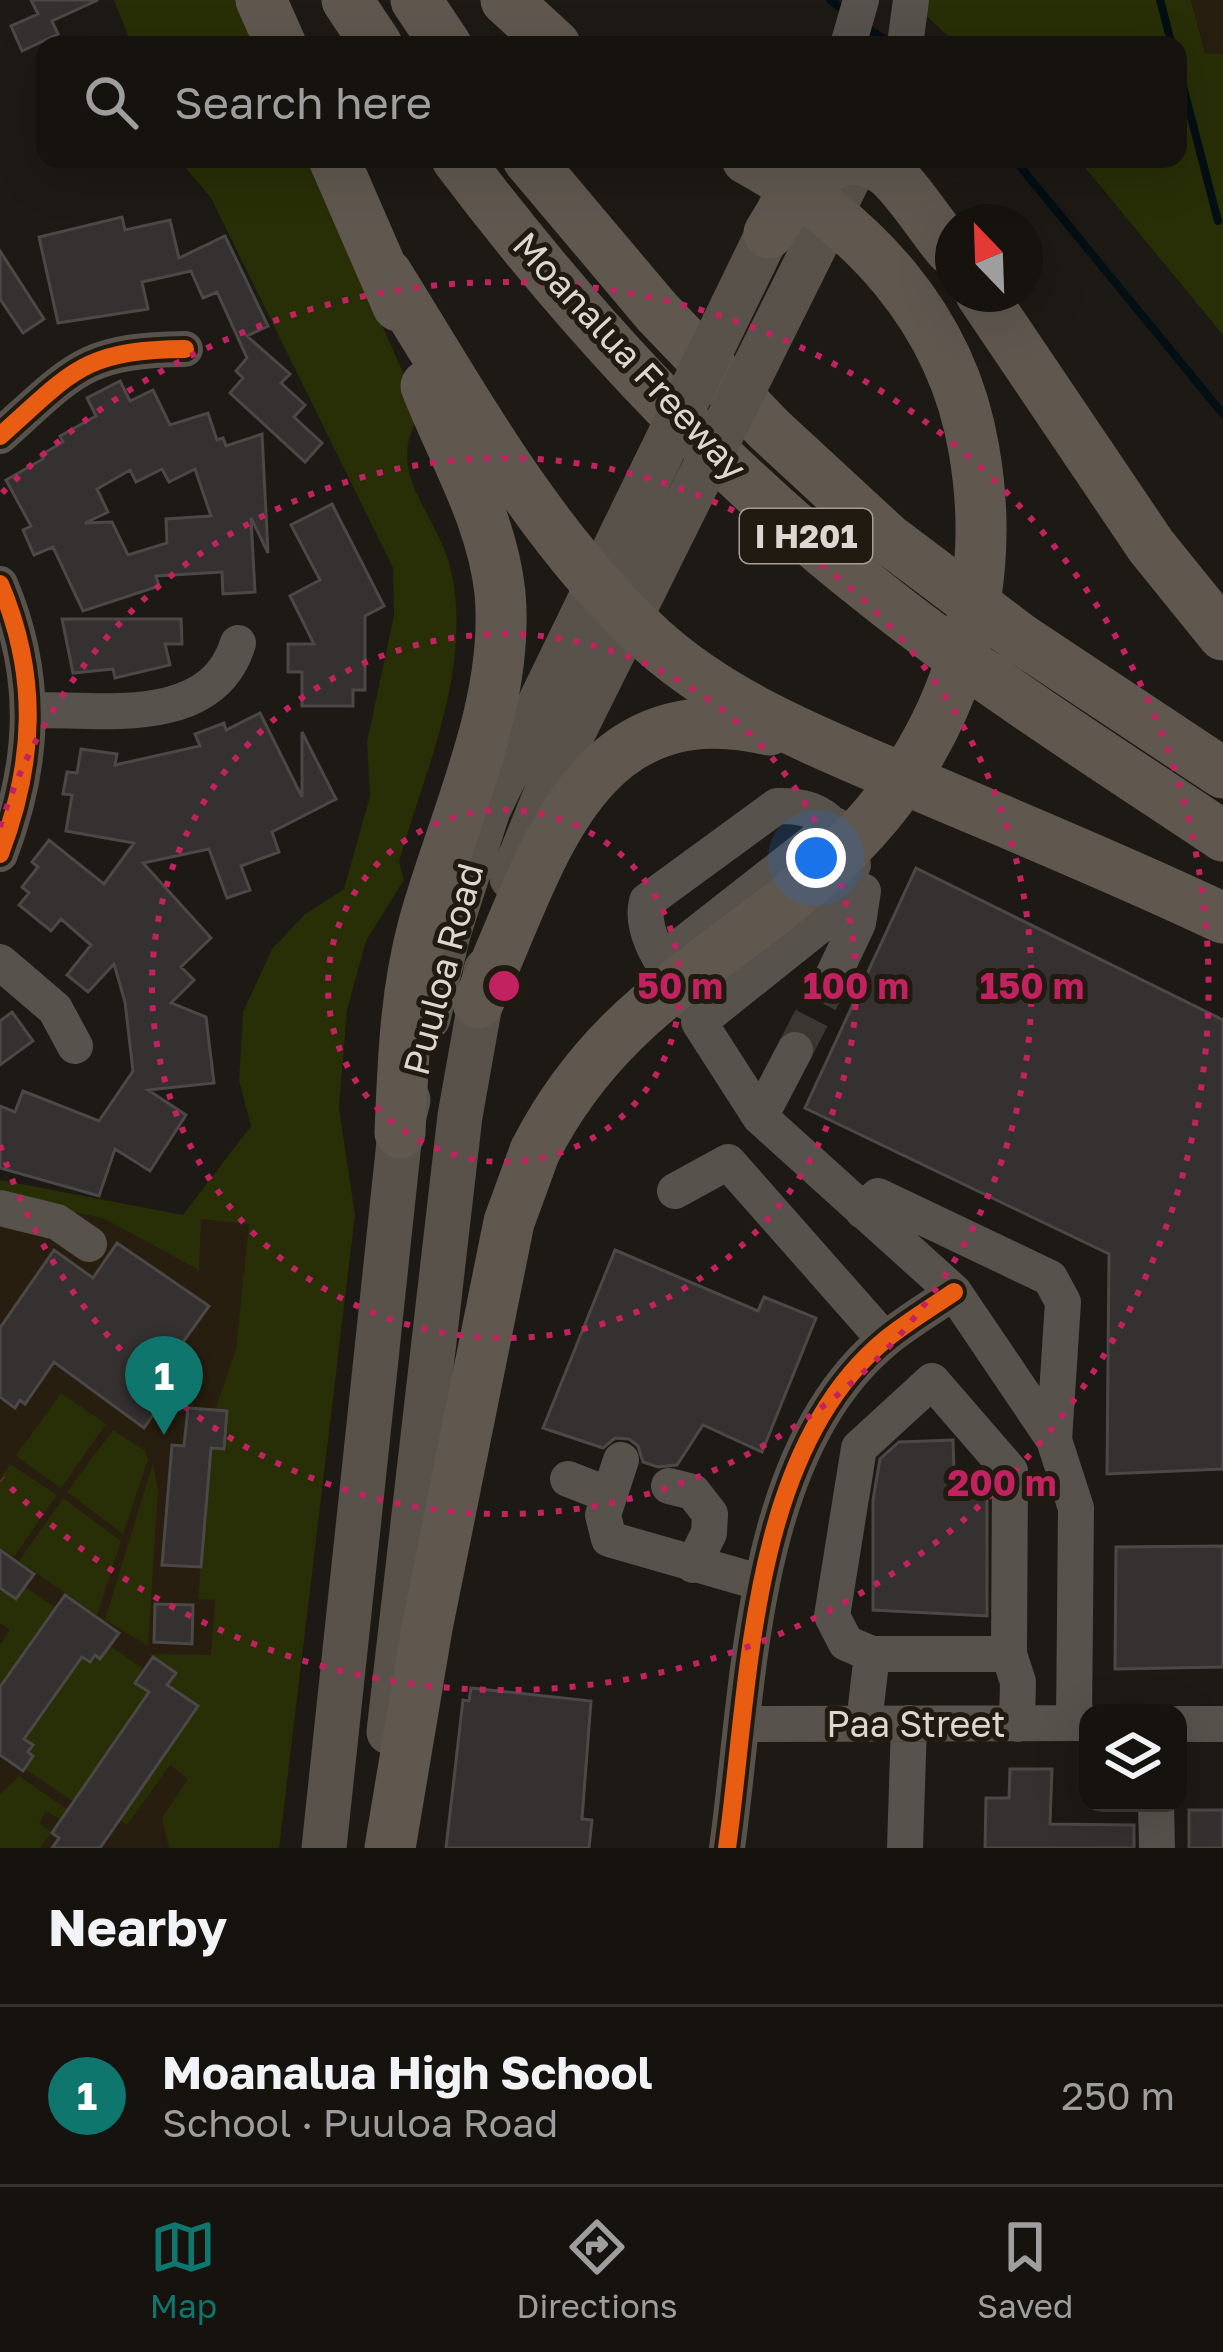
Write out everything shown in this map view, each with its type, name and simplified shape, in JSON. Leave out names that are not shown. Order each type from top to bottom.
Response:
[{"type":"highway","points":[[261,0],[277,36]]},
{"type":"highway","points":[[347,0],[371,36]]},
{"type":"highway","points":[[416,0],[440,36]]},
{"type":"highway","points":[[506,0],[545,36]]},
{"type":"highway","points":[[338,168],[387,274],[427,390],[482,512],[494,553],[501,630],[484,725],[413,968],[405,1010],[400,1133]]},
{"type":"highway","name":"Moanalua Freeway","points":[[464,168],[607,340],[803,533],[938,643],[1223,836]]},
{"type":"highway","name":"Moanalua Freeway","points":[[536,168],[657,312],[686,337],[769,429],[887,538],[1022,639],[1223,773]]},
{"type":"highway","points":[[390,1848],[427,1628],[509,1222],[535,1151],[573,1082],[620,1030],[843,850],[895,794],[948,702],[971,628],[979,591],[982,508],[970,426],[946,358],[907,293],[858,234],[816,200],[762,168]]},
{"type":"highway","points":[[769,233],[802,184],[826,168]]},
{"type":"highway","points":[[884,168],[935,230]]},
{"type":"highway","points":[[387,274],[515,478],[613,599],[714,688],[849,755],[1223,918]]},
{"type":"highway","points":[[993,312],[1151,546],[1223,635]]},
{"type":"highway","points":[[686,337],[932,541],[1114,668],[1223,734]]},
{"type":"highway","points":[[478,1003],[576,796],[597,768],[636,741],[662,729],[708,721],[769,730],[849,755]]},
{"type":"main road","name":"Puuloa Road","points":[[380,1848],[396,1641],[478,1003],[526,836],[613,599],[653,468],[798,168]]},
{"type":"main road","points":[[613,599],[688,501],[869,168]]},
{"type":"main road","name":"Puuloa Road","points":[[324,1848],[400,1133],[448,934],[488,810],[613,599]]},
{"type":"street","points":[[851,36],[861,0]]},
{"type":"street","points":[[906,36],[911,0]]},
{"type":"street","points":[[0,436],[57,385],[100,358],[117,351],[185,349]]},
{"type":"street","points":[[0,584],[24,656],[32,710],[26,763],[0,854]]},
{"type":"street","points":[[32,710],[161,709],[208,687],[238,643]]},
{"type":"street","points":[[830,980],[858,923],[862,891],[835,825],[801,805],[777,806],[647,901],[649,933],[760,1117],[954,1292],[1054,1440],[1076,1508],[1081,1704]]},
{"type":"street","points":[[664,960],[835,825]]},
{"type":"street","points":[[699,1022],[862,891]]},
{"type":"street","points":[[0,962],[55,1009],[75,1046]]},
{"type":"street","points":[[760,1117],[795,1050]]},
{"type":"street","points":[[675,1191],[728,1162],[885,1340]]},
{"type":"street","points":[[863,1211],[878,1196],[1050,1278],[1063,1302],[1054,1440]]},
{"type":"street","points":[[0,1208],[57,1222],[89,1244]]},
{"type":"street","points":[[728,1848],[762,1583],[776,1515],[803,1448],[844,1384],[885,1340],[954,1292]]},
{"type":"street","points":[[1009,1654],[872,1654],[846,1643],[832,1616],[859,1448],[932,1381],[1010,1471],[1009,1654],[1018,1682],[1017,1724]]},
{"type":"street","points":[[568,1479],[615,1478],[603,1527],[609,1539],[762,1583]]},
{"type":"street","points":[[669,1486],[693,1492],[710,1514],[709,1532],[693,1565]]},
{"type":"street","points":[[864,1724],[872,1654]]},
{"type":"street","points":[[905,1848],[909,1723]]},
{"type":"street","name":"Paa Street","points":[[744,1724],[1079,1723]]},
{"type":"street","points":[[1187,1724],[1223,1724]]},
{"type":"street","points":[[1156,1812],[1157,1848]]},
{"type":"shaded area","points":[[1191,0],[1223,0],[1223,54],[1205,53]]},
{"type":"shaded area","points":[[246,1133],[355,1215],[279,1848],[0,1848],[0,1180],[182,1215]]},
{"type":"green space","points":[[114,0],[237,0],[253,36],[128,36]]},
{"type":"green space","points":[[909,0],[1191,0],[1205,53],[1223,54],[1223,335],[1085,168],[1187,168],[1187,36],[948,36]]},
{"type":"green space","points":[[186,168],[312,168],[421,413],[410,435],[410,474],[445,552],[456,610],[451,683],[399,861],[404,880],[366,941],[347,1010],[339,1108],[355,1215],[279,1848],[169,1848],[162,1818],[188,1779],[170,1765],[127,1825],[120,1820],[198,1707],[167,1685],[175,1672],[149,1654],[211,1655],[215,1600],[198,1599],[211,1448],[224,1448],[227,1412],[215,1410],[236,1350],[249,1224],[201,1219],[199,1270],[105,1219],[0,1194],[0,1180],[183,1215],[251,1126],[239,1081],[243,1012],[272,949],[304,915],[344,889],[370,796],[367,742],[394,615],[393,568],[211,198]]},
{"type":"green space","points":[[61,1393],[106,1424],[61,1488],[16,1456]]},
{"type":"green space","points":[[113,1430],[144,1450],[148,1460],[123,1534],[67,1492]]},
{"type":"green space","points":[[153,1463],[158,1491],[148,1646],[105,1620]]},
{"type":"green space","points":[[10,1464],[57,1495],[14,1557],[0,1548],[0,1479]]},
{"type":"green space","points":[[63,1498],[121,1541],[97,1615],[19,1561]]},
{"type":"green space","points":[[25,1587],[56,1608],[0,1687],[0,1644],[10,1630],[0,1623],[0,1591]]},
{"type":"green space","points":[[110,1646],[145,1670],[136,1683],[149,1692],[74,1802],[25,1769],[33,1756],[24,1739],[82,1657],[90,1662],[95,1655],[101,1659]]},
{"type":"green space","points":[[19,1776],[68,1810],[61,1820],[46,1811],[39,1823],[52,1832],[40,1848],[0,1848],[0,1794]]},
{"type":"building","points":[[31,0],[98,0],[52,21],[58,34],[36,36],[36,44],[22,51],[11,26],[38,14]]},
{"type":"building","points":[[122,217],[125,230],[170,220],[179,258],[225,236],[268,326],[247,336],[290,374],[281,383],[305,405],[294,417],[322,443],[305,462],[230,393],[243,378],[236,371],[247,358],[217,292],[203,298],[191,271],[142,282],[148,309],[58,323],[39,237]]},
{"type":"building","points":[[0,251],[44,319],[23,333],[0,299]]},
{"type":"building","points":[[120,381],[130,401],[153,390],[170,425],[208,413],[217,440],[223,438],[226,446],[262,434],[268,553],[251,518],[255,592],[223,594],[222,572],[156,576],[159,586],[83,611],[53,547],[34,555],[23,530],[31,526],[6,480],[43,459],[41,455],[63,442],[60,436],[96,416],[87,398]],"holes":[[[162,469],[169,482],[195,469],[211,516],[166,519],[167,543],[128,555],[112,522],[85,523],[108,512],[97,489],[130,470],[136,482]]]},
{"type":"building","points":[[332,504],[384,606],[365,616],[365,690],[353,690],[353,706],[302,706],[302,672],[288,672],[288,644],[314,644],[290,596],[320,580],[291,525]]},
{"type":"building","points":[[62,619],[181,619],[182,644],[165,644],[170,665],[115,678],[113,669],[73,673]]},
{"type":"building","points":[[260,713],[302,797],[302,732],[336,799],[272,832],[279,852],[241,866],[250,890],[227,898],[209,849],[143,863],[211,938],[181,967],[194,980],[171,1003],[206,1017],[214,1083],[148,1090],[186,1115],[150,1171],[115,1149],[99,1196],[0,1168],[0,1106],[15,1112],[23,1091],[99,1121],[133,1071],[125,1002],[114,964],[88,992],[67,975],[91,945],[61,919],[51,931],[19,905],[29,893],[22,887],[38,867],[32,862],[49,840],[104,884],[134,843],[66,831],[72,795],[63,794],[67,772],[77,773],[81,749],[117,754],[115,765],[200,746],[195,734],[224,723],[226,730]]},
{"type":"building","points":[[916,868],[1223,1020],[1223,1469],[1107,1474],[1109,1254],[805,1108]]},
{"type":"building","points":[[12,1012],[33,1041],[0,1065],[0,1021]]},
{"type":"building","points":[[117,1243],[209,1306],[157,1378],[152,1390],[164,1399],[144,1428],[54,1362],[25,1404],[20,1400],[15,1408],[0,1397],[0,1328],[54,1250],[93,1278]]},
{"type":"building","points":[[615,1250],[758,1311],[764,1297],[816,1318],[762,1452],[703,1425],[677,1465],[658,1467],[643,1462],[638,1446],[629,1439],[615,1438],[603,1448],[543,1428]]},
{"type":"building","points":[[188,1408],[227,1411],[224,1449],[211,1448],[201,1567],[162,1565],[172,1445],[184,1446]]},
{"type":"building","points":[[953,1440],[954,1470],[980,1471],[987,1479],[987,1616],[873,1610],[873,1500],[880,1459],[899,1442]]},
{"type":"building","points":[[1223,1546],[1223,1667],[1115,1669],[1116,1547]]},
{"type":"building","points":[[0,1550],[34,1574],[16,1599],[0,1588]]},
{"type":"building","points":[[65,1595],[119,1633],[100,1659],[95,1655],[90,1662],[82,1657],[24,1739],[33,1745],[28,1752],[33,1756],[23,1771],[0,1755],[0,1687]]},
{"type":"building","points":[[155,1604],[193,1605],[192,1644],[154,1642]]},
{"type":"building","points":[[153,1657],[176,1673],[167,1685],[198,1706],[100,1848],[52,1848],[59,1838],[52,1833],[149,1692],[135,1683]]},
{"type":"building","points":[[471,1688],[591,1701],[582,1819],[592,1820],[589,1848],[446,1848],[463,1700],[469,1701]]},
{"type":"building","points":[[1010,1769],[1052,1769],[1050,1824],[1134,1825],[1134,1848],[985,1848],[986,1798],[1009,1798]]},
{"type":"building","points":[[1189,1810],[1223,1810],[1223,1848],[1189,1848]]},
{"type":"waterway","points":[[830,0],[848,13]]},
{"type":"waterway","points":[[1160,0],[1170,36]]},
{"type":"waterway","points":[[865,26],[879,36]]},
{"type":"waterway","points":[[1187,102],[1218,221]]},
{"type":"waterway","points":[[1021,168],[1223,414]]},
{"type":"tunnel","points":[[795,1050],[831,980]]},
{"type":"cycle path","points":[[0,436],[82,368],[123,354],[185,349]]},
{"type":"cycle path","points":[[0,584],[21,652],[28,719],[20,786],[0,854]]},
{"type":"cycle path","points":[[727,1848],[764,1574],[782,1506],[807,1443],[841,1386],[886,1339],[954,1292]]},
{"type":"place","name":"Moanalua High School","points":[[164,1435]]}]
